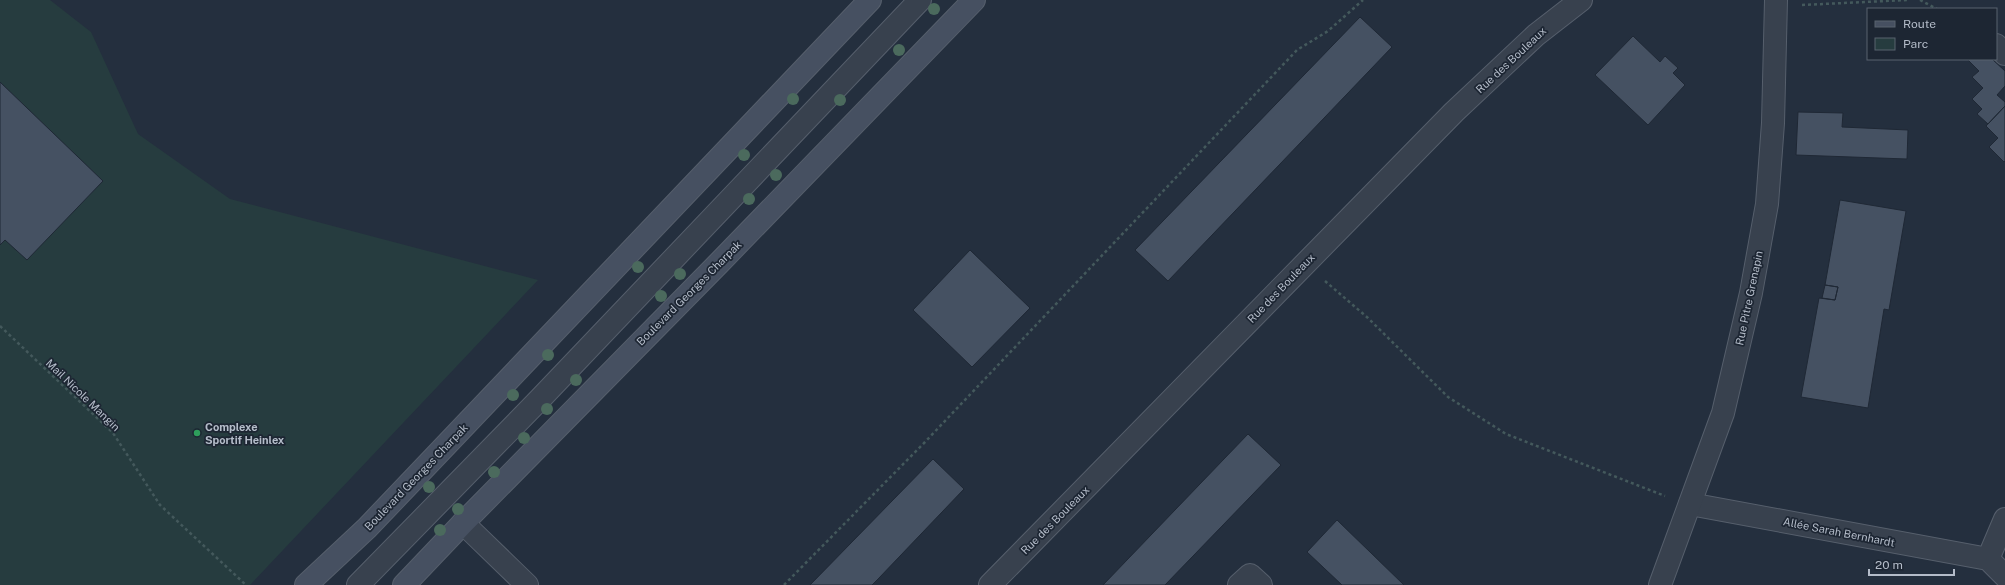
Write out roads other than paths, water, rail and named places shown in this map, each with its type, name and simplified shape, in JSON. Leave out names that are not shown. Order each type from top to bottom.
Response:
[{"type":"main road","name":"Boulevard Georges Charpak","points":[[306,585],[378,517],[870,0]]},
{"type":"main road","name":"Boulevard Georges Charpak","points":[[404,585],[974,0]]},
{"type":"street","points":[[358,585],[544,395],[920,0]]},
{"type":"street","name":"Rue des Bouleaux","points":[[990,585],[1100,475],[1305,263],[1460,107],[1536,35],[1581,0]]},
{"type":"street","name":"Rue Pitre Grenapin","points":[[1660,585],[1723,413],[1753,285],[1767,204],[1773,123],[1777,3]]},
{"type":"street","points":[[1997,46],[2005,54]]},
{"type":"street","name":"Allée Sarah Bernhardt","points":[[1690,504],[1988,559]]},
{"type":"street","points":[[2005,519],[1988,559],[2005,576]]},
{"type":"street","points":[[463,523],[527,585]]},
{"type":"street","points":[[1239,585],[1250,575],[1261,585]]},
{"type":"place","name":"Complexe Sportif Heinlex","points":[[197,433]]}]
